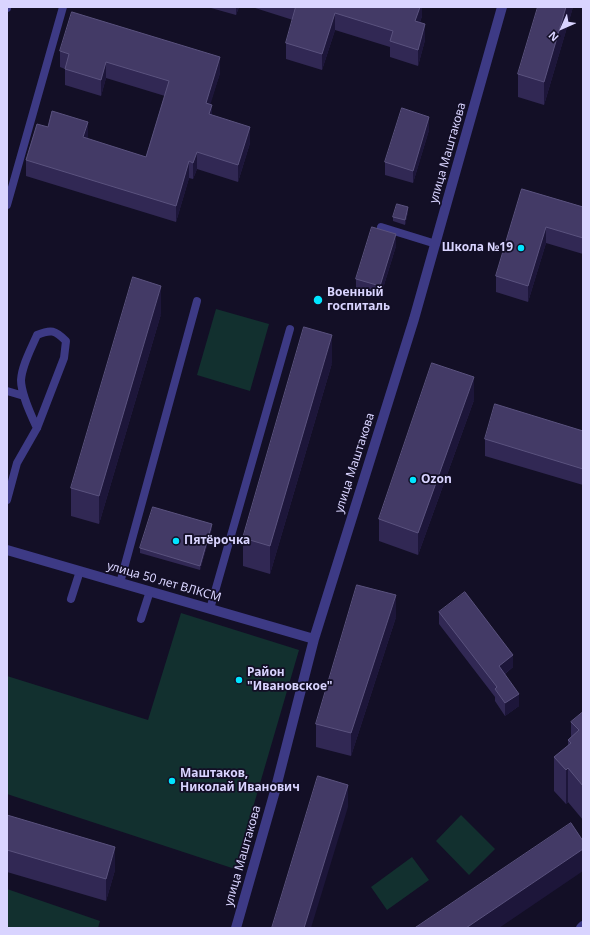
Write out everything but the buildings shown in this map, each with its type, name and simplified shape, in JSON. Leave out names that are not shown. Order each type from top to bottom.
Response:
[{"type":"street","name":"улица Маштакова","points":[[236,928],[275,790],[314,639],[412,326],[502,7]]},
{"type":"street","name":"улица 50 лет ВЛКСМ","points":[[7,550],[314,639]]},
{"type":"lane","points":[[7,205],[63,7]]},
{"type":"lane","points":[[381,228],[436,244]]},
{"type":"lane","points":[[120,583],[197,301]]},
{"type":"lane","points":[[210,609],[290,330]]},
{"type":"lane","points":[[7,500],[17,463],[37,428],[64,358],[66,341],[53,331],[46,331],[37,336],[25,364],[21,380],[29,412],[37,428]]},
{"type":"lane","points":[[7,391],[24,396]]},
{"type":"lane","points":[[71,599],[80,571]]},
{"type":"lane","points":[[141,619],[150,591]]},
{"type":"green space","points":[[216,309],[269,324],[250,391],[197,375]]},
{"type":"green space","points":[[181,613],[299,650],[235,869],[7,794],[7,676],[148,720]]},
{"type":"green space","points":[[461,815],[495,849],[469,875],[436,841]]},
{"type":"green space","points":[[412,857],[429,880],[387,910],[371,887]]},
{"type":"green space","points":[[7,889],[100,921],[98,928],[7,928]]},
{"type":"place","name":"Школа №19","points":[[521,248]]},
{"type":"place","name":"Военный госпиталь","points":[[318,300]]},
{"type":"place","name":"Ozon","points":[[413,480]]},
{"type":"place","name":"Пятёрочка","points":[[176,541]]},
{"type":"place","name":"Район \"Ивановское\"","points":[[239,680]]},
{"type":"place","name":"Маштаков, Николай Иванович","points":[[172,781]]}]
